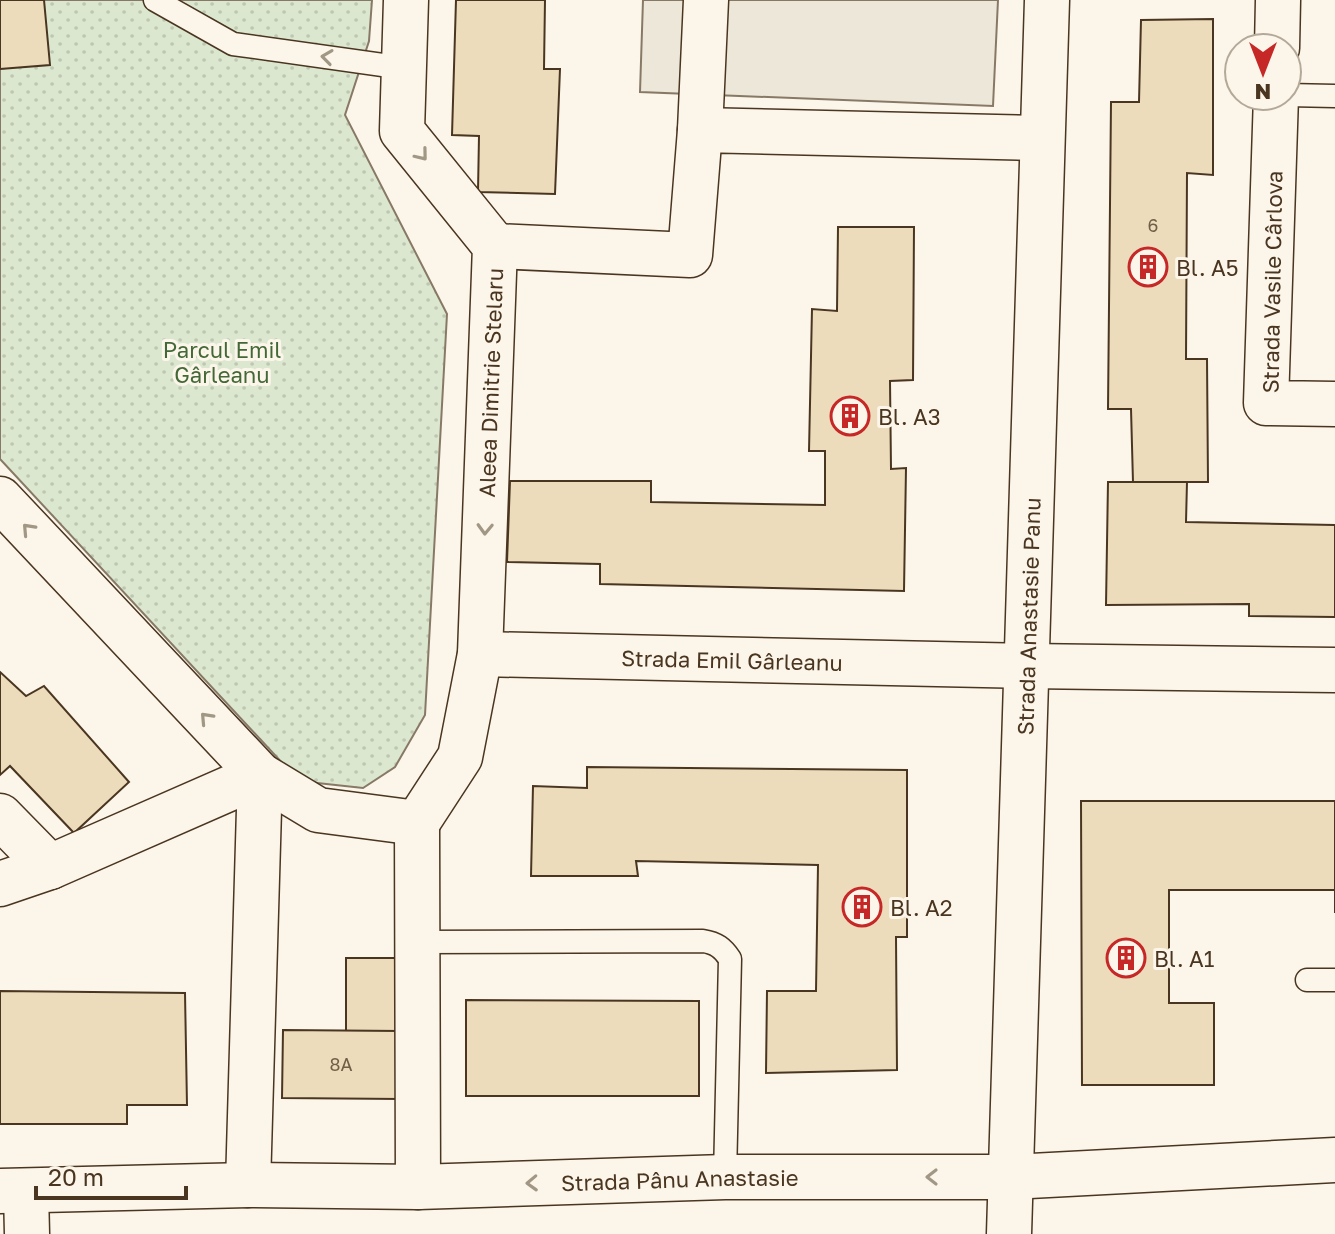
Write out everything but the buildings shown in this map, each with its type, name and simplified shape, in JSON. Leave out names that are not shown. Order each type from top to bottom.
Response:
[{"type":"street","name":"Aleea Dimitrie Stelaru","points":[[406,0],[402,131],[495,246],[480,654]]},
{"type":"street","points":[[495,246],[690,255],[706,0]]},
{"type":"street","name":"Strada Anastasie Panu","points":[[1009,1234],[1047,0]]},
{"type":"street","points":[[1277,32],[1278,0]]},
{"type":"street","name":"Strada Vasile Cârlova","points":[[1275,112],[1266,403],[1335,404]]},
{"type":"street","points":[[700,130],[1042,138]]},
{"type":"street","points":[[0,499],[260,775],[318,810],[417,823]]},
{"type":"street","points":[[418,1187],[417,823],[460,757],[480,654]]},
{"type":"street","name":"Strada Emil Gârleanu","points":[[480,654],[1335,670]]},
{"type":"street","points":[[0,884],[50,867],[260,775]]},
{"type":"street","points":[[248,1185],[260,775]]},
{"type":"street","points":[[0,816],[50,867]]},
{"type":"street","name":"Strada Pânu Anastasie","points":[[18,1206],[248,1185],[418,1187],[725,1177],[1010,1177],[1335,1160]]},
{"type":"lane","points":[[157,0],[233,44],[404,68]]},
{"type":"lane","points":[[1303,95],[1335,96]]},
{"type":"lane","points":[[417,942],[703,941],[714,943],[724,950],[730,959],[725,1177]]},
{"type":"lane","points":[[1307,980],[1335,980]]},
{"type":"green space","name":"Parcul Emil Gârleanu","points":[[0,0],[372,0],[369,41],[345,115],[447,314],[425,715],[395,767],[363,788],[299,781],[0,459]]},
{"type":"shaded area","points":[[643,0],[998,0],[993,106],[640,92]]},
{"type":"place","name":"Bl. A5","points":[[1148,267]]},
{"type":"place","name":"Bl. A3","points":[[850,416]]},
{"type":"place","name":"Bl. A2","points":[[862,907]]},
{"type":"place","name":"Bl. A1","points":[[1126,958]]}]
